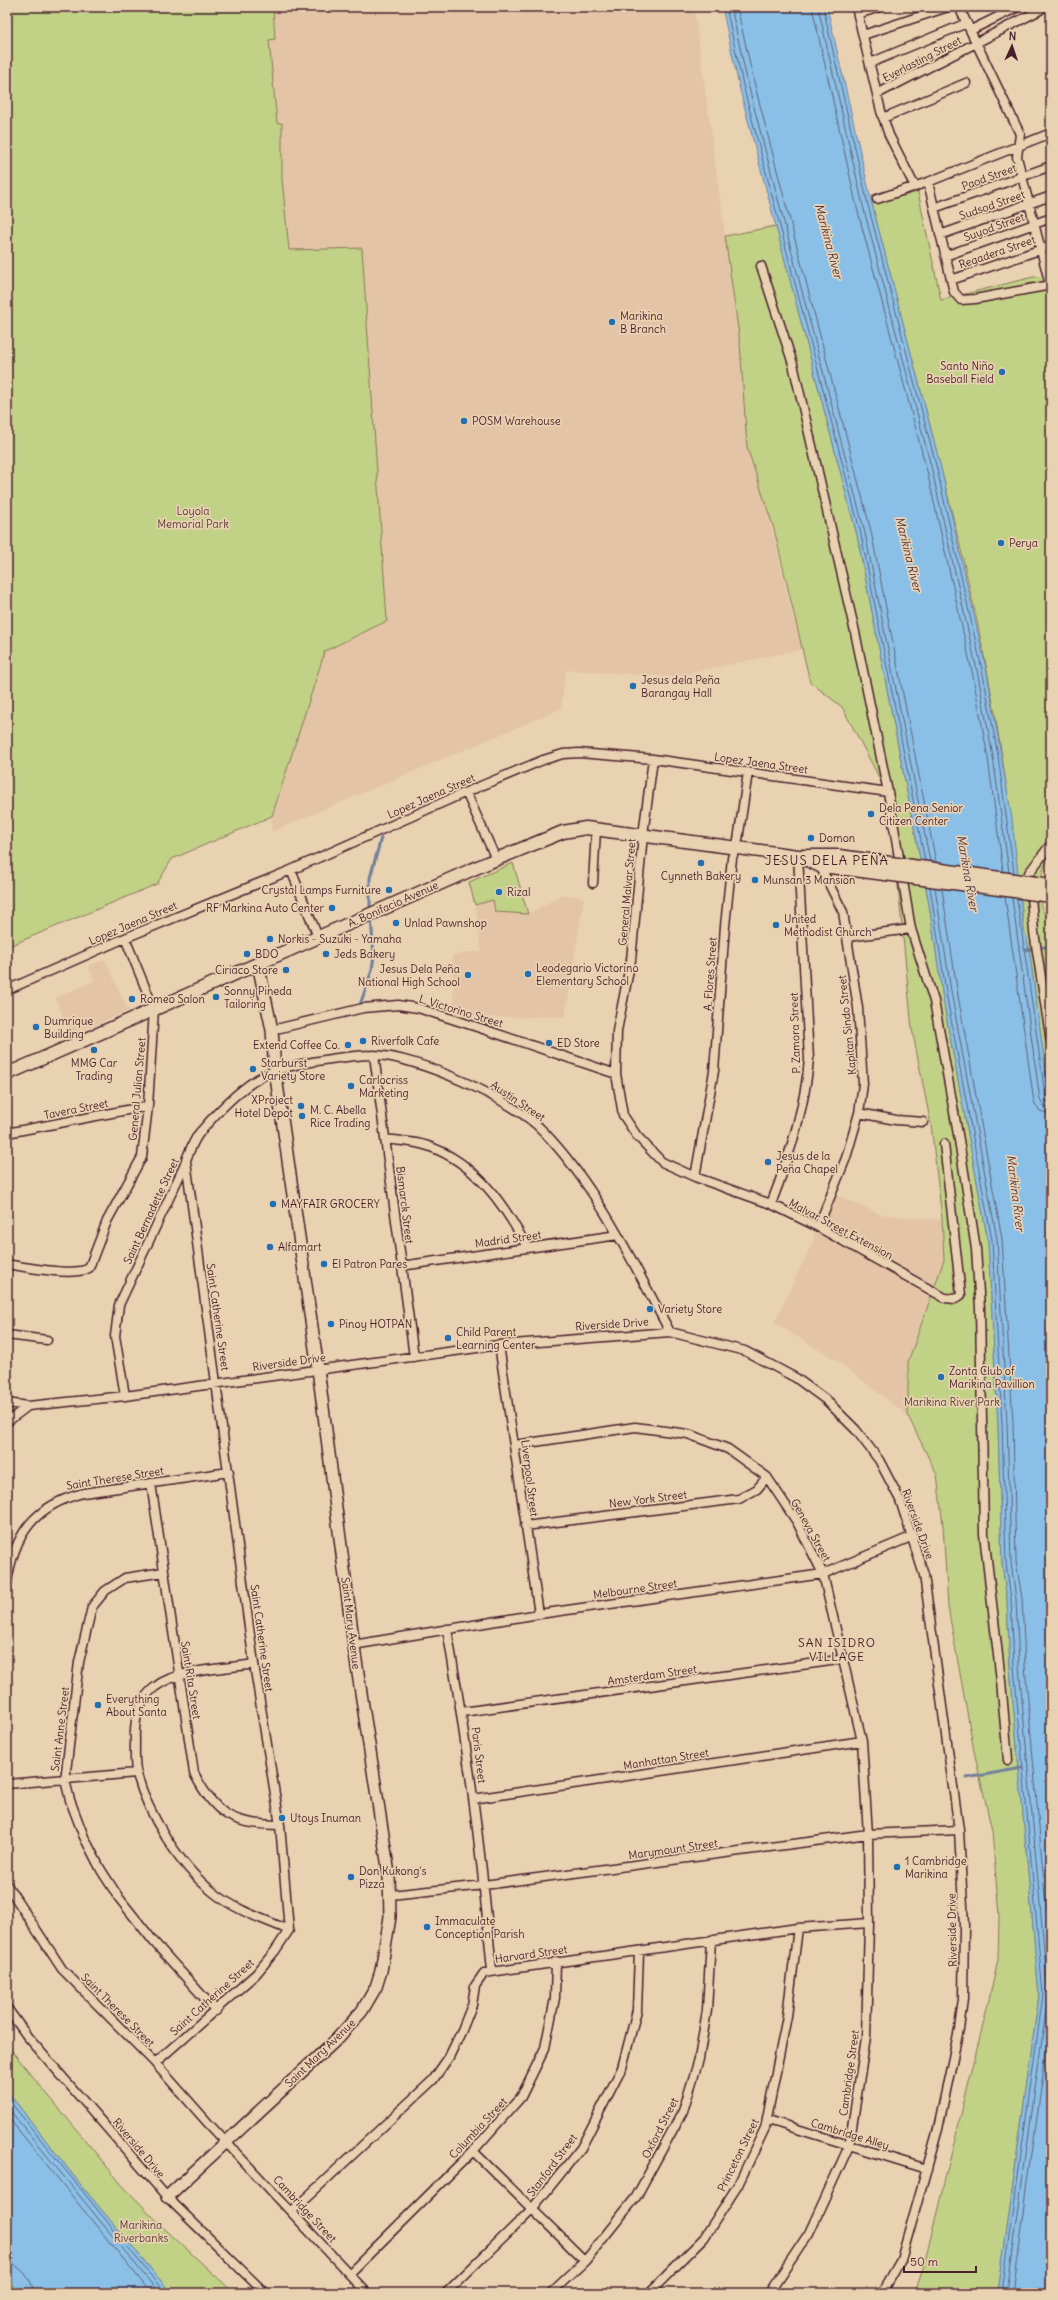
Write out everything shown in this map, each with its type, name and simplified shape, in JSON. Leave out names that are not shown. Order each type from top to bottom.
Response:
[{"type":"main road","name":"A. Bonifacio Avenue","points":[[7,1074],[496,859],[563,832],[582,828],[798,856],[1051,896]]},
{"type":"main road","name":"A. Bonifacio Avenue","points":[[798,856],[820,866],[839,862],[1051,885]]},
{"type":"street","points":[[880,7],[857,11],[883,118],[916,186]]},
{"type":"street","points":[[863,35],[948,7]]},
{"type":"street","points":[[928,182],[954,292],[960,300],[975,300],[1050,285],[1017,157],[1020,134],[978,43],[959,7]]},
{"type":"street","points":[[870,63],[969,27],[1018,7]]},
{"type":"street","name":"Everlasting Street","points":[[877,94],[1040,10]]},
{"type":"street","points":[[883,118],[966,83]]},
{"type":"street","points":[[877,199],[928,182],[1051,133]]},
{"type":"street","name":"Paod Street","points":[[934,208],[1051,166]]},
{"type":"street","name":"Sudsod Street","points":[[940,235],[1051,196]]},
{"type":"street","name":"Suyod Street","points":[[945,256],[1051,218]]},
{"type":"street","name":"Regadera Street","points":[[951,280],[1051,246]]},
{"type":"street","points":[[760,266],[793,364],[855,632],[888,792],[911,929],[934,1001],[960,1140],[976,1249],[980,1308],[984,1534],[1001,1681],[1008,1760]]},
{"type":"street","name":"Lopez Jaena Street","points":[[7,990],[125,938],[291,870],[466,792],[543,760],[563,754],[579,753],[653,759],[888,792]]},
{"type":"street","name":"General Malvar Street","points":[[616,1074],[617,1031],[631,960],[643,835],[653,759]]},
{"type":"street","name":"A. Flores Street","points":[[695,1177],[714,1071],[725,926],[732,858],[748,772]]},
{"type":"street","points":[[466,792],[496,859]]},
{"type":"street","points":[[593,883],[596,830]]},
{"type":"street","points":[[1051,844],[1029,872],[1034,932],[1051,1042]]},
{"type":"street","name":"P. Zamora Street","points":[[771,1204],[787,1164],[807,1078],[808,1059],[798,856]]},
{"type":"street","name":"Kapitan Sindo Street","points":[[818,1228],[846,1158],[859,1113],[863,1084],[858,1008],[843,912],[820,866]]},
{"type":"street","points":[[291,870],[318,937]]},
{"type":"street","points":[[847,937],[911,929]]},
{"type":"street","points":[[125,938],[154,1009]]},
{"type":"street","name":"Saint Mary Avenue","points":[[167,2197],[336,2040],[362,2011],[376,1987],[381,1971],[388,1935],[391,1895],[353,1645],[318,1369],[275,1070],[272,1030],[258,964]]},
{"type":"street","name":"L. Victorino Street","points":[[272,1030],[363,1008],[398,1005],[418,1008],[473,1025],[616,1074]]},
{"type":"street","name":"General Julian Street","points":[[7,1264],[32,1269],[78,1272],[89,1268],[107,1222],[142,1157],[148,1106],[154,1009]]},
{"type":"street","name":"Austin Street","points":[[275,1070],[312,1062],[374,1055],[398,1058],[444,1074],[494,1096],[542,1130],[577,1171],[618,1235],[670,1332]]},
{"type":"street","name":"Bismarck Street","points":[[374,1055],[414,1357]]},
{"type":"street","name":"Saint Bernadette Street","points":[[125,1396],[115,1336],[119,1305],[199,1133],[237,1093],[275,1070]]},
{"type":"street","name":"Malvar Street Extension","points":[[616,1074],[624,1115],[637,1136],[662,1162],[695,1177],[771,1204],[818,1228],[944,1298],[958,1298],[960,1295],[944,1144]]},
{"type":"street","name":"Tavera Street","points":[[7,1133],[148,1106]]},
{"type":"street","points":[[859,1113],[896,1120],[923,1122]]},
{"type":"street","points":[[385,1139],[427,1146],[455,1158],[491,1189],[513,1220],[527,1247]]},
{"type":"street","name":"Saint Catherine Street","points":[[155,2063],[216,2011],[256,1974],[275,1951],[289,1930],[280,1824],[254,1664],[230,1472],[216,1383],[186,1161]]},
{"type":"street","name":"Madrid Street","points":[[401,1266],[618,1235]]},
{"type":"street","name":"Riverside Drive","points":[[7,1404],[28,1406],[125,1396],[499,1345],[670,1332],[745,1351],[796,1378],[826,1400],[856,1430],[879,1460],[900,1500],[913,1536],[924,1575],[959,1830],[964,1926],[963,1999],[959,2029],[940,2121],[901,2260],[882,2293]]},
{"type":"street","points":[[7,1335],[47,1340]]},
{"type":"street","name":"Liverpool Street","points":[[499,1345],[539,1614]]},
{"type":"street","points":[[7,1422],[28,1406]]},
{"type":"street","name":"Geneva Street","points":[[515,1445],[635,1427],[688,1434],[728,1449],[767,1478],[797,1522],[823,1574],[845,1659],[862,1741],[868,1834]]},
{"type":"street","name":"Saint Therese Street","points":[[7,1583],[15,1548],[24,1530],[35,1516],[63,1498],[83,1493],[230,1472]]},
{"type":"street","name":"New York Street","points":[[525,1526],[739,1499],[757,1489],[767,1478]]},
{"type":"street","name":"Saint Rita Street","points":[[151,1483],[194,1772],[205,1793],[213,1804],[235,1819],[246,1823],[280,1824]]},
{"type":"street","name":"Melbourne Street","points":[[353,1645],[539,1614],[823,1574],[913,1536]]},
{"type":"street","name":"Saint Anne Street","points":[[164,1572],[125,1578],[105,1591],[92,1607],[79,1662],[65,1780],[70,1800],[84,1837],[104,1876],[154,1942],[216,2011]]},
{"type":"street","name":"Paris Street","points":[[447,1629],[462,1712],[484,1885],[492,1971]]},
{"type":"street","name":"Amsterdam Street","points":[[462,1712],[845,1659]]},
{"type":"street","points":[[254,1664],[179,1676],[156,1686],[146,1694],[139,1706],[134,1729],[136,1774],[151,1808],[182,1861],[213,1892],[242,1912],[289,1930]]},
{"type":"street","name":"Manhattan Street","points":[[473,1799],[862,1741]]},
{"type":"street","points":[[7,1784],[136,1774]]},
{"type":"street","name":"Marymount Street","points":[[391,1895],[484,1885],[868,1834],[959,1830]]},
{"type":"street","name":"Cambridge Street","points":[[769,2293],[809,2233],[849,2146],[866,2038],[869,1923],[868,1834]]},
{"type":"street","name":"Saint Therese Street","points":[[7,1885],[62,1969],[155,2063],[225,2142]]},
{"type":"street","name":"Harvard Street","points":[[292,2211],[433,2080],[449,2057],[462,2030],[472,2005],[475,1986],[478,1979],[484,1973],[556,1961],[639,1952],[798,1928],[869,1923]]},
{"type":"street","name":"Princeton Street","points":[[653,2292],[704,2238],[738,2185],[768,2120],[787,2016],[798,1928]]},
{"type":"street","name":"Oxford Street","points":[[551,2293],[585,2261],[636,2197],[683,2111],[699,2059],[707,2010],[711,1940]]},
{"type":"street","name":"Stanford Street","points":[[446,2293],[532,2209],[581,2148],[622,2068],[637,2010],[639,1952]]},
{"type":"street","name":"Columbia Street","points":[[350,2273],[473,2151],[521,2097],[545,2048],[555,1998],[556,1961]]},
{"type":"street","name":"Riverside Drive","points":[[7,2008],[26,2036],[167,2197],[265,2293]]},
{"type":"street","name":"Cambridge Alley","points":[[768,2120],[926,2169]]},
{"type":"street","name":"Cambridge Street","points":[[225,2142],[292,2211],[367,2293]]},
{"type":"street","points":[[473,2151],[585,2261]]},
{"type":"shaded area","points":[[273,7],[694,7],[740,343],[744,407],[791,608],[803,649],[671,677],[566,670],[561,709],[271,832],[272,816],[325,651],[387,621],[361,248],[289,250],[282,179],[281,123],[277,124],[269,39],[275,39]]},
{"type":"shaded area","name":"Leodegario Victorino Elementary School","points":[[563,894],[584,898],[565,1017],[540,1017],[540,1006],[539,1017],[454,1018],[452,955],[481,951],[475,905],[494,899],[528,914]]},
{"type":"shaded area","points":[[105,959],[128,1011],[71,1035],[55,998],[94,981],[88,966]]},
{"type":"shaded area","points":[[827,1191],[880,1214],[942,1220],[944,1261],[908,1362],[908,1416],[836,1360],[774,1323],[812,1243]]},
{"type":"green space","name":"Loyola Memorial Park","points":[[7,7],[273,7],[275,39],[269,40],[277,123],[282,123],[282,179],[289,250],[362,248],[387,621],[325,651],[272,816],[172,859],[157,884],[7,947]]},
{"type":"green space","points":[[918,192],[941,300],[1033,277],[1051,276],[1051,856],[1045,865],[1041,880],[1040,901],[1045,914],[1051,922],[1051,1110],[1029,948],[1024,930],[1004,770],[988,675],[976,616],[948,497],[872,204]]},
{"type":"green space","name":"Marikina River Park","points":[[776,226],[857,535],[929,904],[943,999],[988,1241],[998,1424],[1002,1563],[1007,1600],[1010,1667],[1039,1995],[998,2293],[915,2293],[924,2265],[998,1960],[999,1917],[992,1831],[974,1751],[948,1607],[943,1526],[937,1475],[908,1416],[908,1362],[944,1260],[942,1219],[931,1125],[912,1029],[895,855],[881,781],[842,707],[810,682],[774,529],[747,447],[740,343],[725,236]]},
{"type":"green space","points":[[513,863],[528,914],[495,912],[493,900],[475,905],[469,882]]},
{"type":"green space","name":"Marikina Riverbanks","points":[[7,2045],[122,2185],[166,2230],[234,2293],[171,2293],[80,2184],[7,2091]]},
{"type":"green space","points":[[7,2277],[20,2293],[7,2293]]},
{"type":"water","name":"Marikina River","points":[[722,7],[827,7],[872,204],[941,468],[987,673],[1012,819],[1024,930],[1029,948],[1051,1110],[1051,2293],[998,2293],[1039,1995],[1010,1667],[1007,1600],[1002,1563],[998,1424],[988,1241],[943,999],[929,904],[857,535],[739,86]]},
{"type":"water","points":[[7,2091],[80,2184],[171,2293],[20,2293],[7,2277]]},
{"type":"waterway","points":[[370,911],[370,878],[381,838]]},
{"type":"waterway","points":[[359,1008],[372,970],[374,956],[371,918]]},
{"type":"waterway","points":[[1025,950],[1051,946]]},
{"type":"waterway","points":[[967,1778],[1022,1768]]},
{"type":"place","name":"Marikina B Branch","points":[[612,322]]},
{"type":"place","name":"Santo Niño Baseball Field","points":[[1002,372]]},
{"type":"place","name":"POSM Warehouse","points":[[464,421]]},
{"type":"place","name":"Perya","points":[[1001,543]]},
{"type":"place","name":"Jesus dela Peña Barangay Hall","points":[[633,686]]},
{"type":"place","name":"Dela Pena Senior Citizen Center","points":[[871,814]]},
{"type":"place","name":"Domon","points":[[811,838]]},
{"type":"place","name":"Cynneth Bakery","points":[[701,863]]},
{"type":"place","name":"Munsan 3 Mansion","points":[[755,880]]},
{"type":"place","name":"Crystal Lamps Furniture","points":[[389,890]]},
{"type":"place","name":"Rizal","points":[[499,892]]},
{"type":"place","name":"RF Markina Auto Center","points":[[332,908]]},
{"type":"place","name":"Unlad Pawnshop","points":[[396,923]]},
{"type":"place","name":"United Methodist Church","points":[[776,925]]},
{"type":"place","name":"Norkis - Suzuki - Yamaha","points":[[270,939]]},
{"type":"place","name":"BDO","points":[[247,954]]},
{"type":"place","name":"Jeds Bakery","points":[[326,954]]},
{"type":"place","name":"Ciriaco Store","points":[[286,970]]},
{"type":"place","name":"Leodegario Victorino Elementary School","points":[[528,974]]},
{"type":"place","name":"Jesus Dela Peña National High School","points":[[468,975]]},
{"type":"place","name":"Sonny Pineda Tailoring","points":[[216,997]]},
{"type":"place","name":"Romeo Salon","points":[[132,999]]},
{"type":"place","name":"Dumrique Building","points":[[36,1027]]},
{"type":"place","name":"Riverfolk Cafe","points":[[363,1041]]},
{"type":"place","name":"ED Store","points":[[549,1043]]},
{"type":"place","name":"Extend Coffee Co.","points":[[348,1045]]},
{"type":"place","name":"MMG Car Trading","points":[[94,1050]]},
{"type":"place","name":"Starburst Variety Store","points":[[253,1069]]},
{"type":"place","name":"Carlocriss Marketing","points":[[351,1086]]},
{"type":"place","name":"XProject Hotel Depot","points":[[301,1106]]},
{"type":"place","name":"M. C. Abella Rice Trading","points":[[302,1116]]},
{"type":"place","name":"Jesus de la Peña Chapel","points":[[768,1162]]},
{"type":"place","name":"MAYFAIR GROCERY","points":[[273,1204]]},
{"type":"place","name":"Alfamart","points":[[270,1247]]},
{"type":"place","name":"El Patron Pares","points":[[324,1264]]},
{"type":"place","name":"Variety Store","points":[[650,1309]]},
{"type":"place","name":"Pinoy HOTPAN","points":[[331,1324]]},
{"type":"place","name":"Child Parent Learning Center","points":[[448,1338]]},
{"type":"place","name":"Zonta Club of Marikina Pavillion","points":[[941,1377]]},
{"type":"place","name":"Everything About Santa","points":[[98,1705]]},
{"type":"place","name":"Utoys Inuman","points":[[282,1818]]},
{"type":"place","name":"1 Cambridge Marikina","points":[[897,1867]]},
{"type":"place","name":"Don Kukong's Pizza","points":[[351,1877]]},
{"type":"place","name":"Immaculate Conception Parish","points":[[427,1927]]},
{"type":"district","name":"JESUS DELA PEÑA","points":[[827,860]]},
{"type":"district","name":"SAN ISIDRO VILLAGE","points":[[837,1649]]}]
